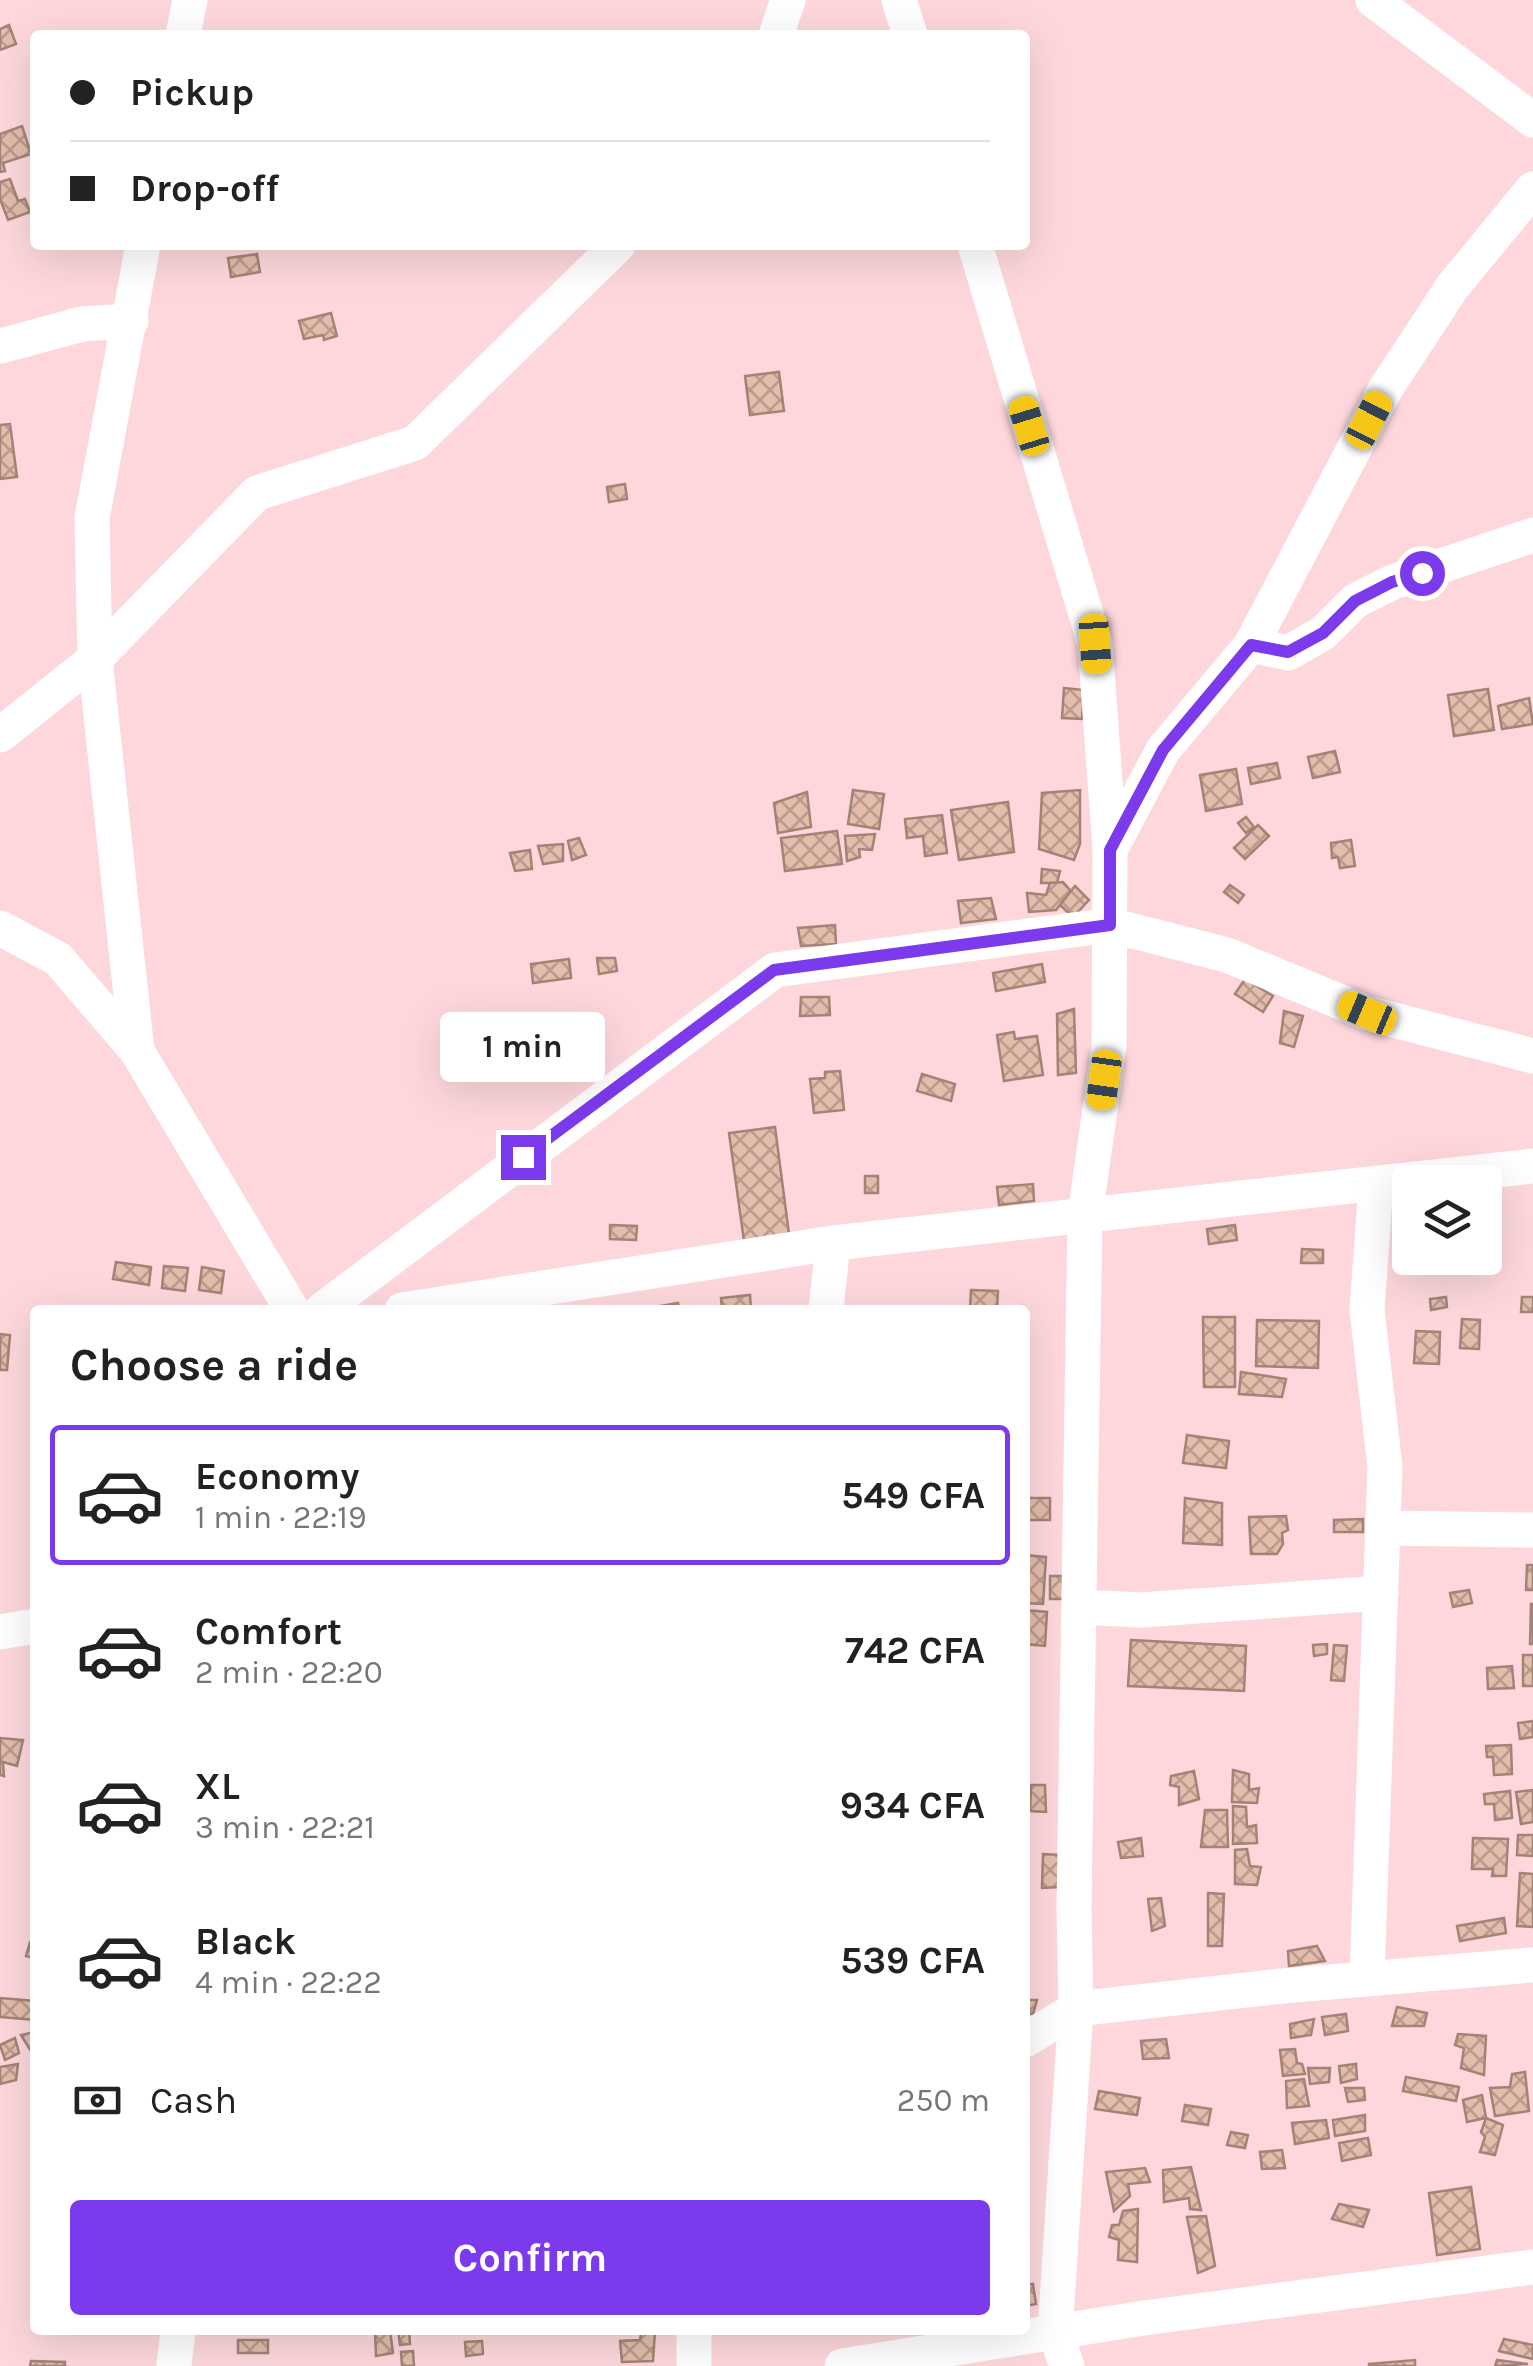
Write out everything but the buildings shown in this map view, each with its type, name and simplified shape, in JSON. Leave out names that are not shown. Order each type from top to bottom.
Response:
[{"type":"street","points":[[184,30],[190,0]]},
{"type":"street","points":[[778,30],[788,0]]},
{"type":"street","points":[[899,0],[908,30]]},
{"type":"street","points":[[1372,0],[1533,120]]},
{"type":"street","points":[[1110,850],[1163,750],[1251,645],[1386,388],[1453,286],[1533,189]]},
{"type":"street","points":[[137,1051],[95,659],[92,518],[142,250]]},
{"type":"street","points":[[0,735],[95,659],[258,493],[415,443],[613,250]]},
{"type":"street","points":[[976,250],[1095,644],[1110,850],[1109,1046],[1085,1215],[1074,1908],[1076,2009],[1055,2332],[1067,2366]]},
{"type":"street","points":[[0,346],[82,324],[131,321]]},
{"type":"street","points":[[1251,645],[1288,652],[1323,633],[1355,601],[1392,582],[1533,534]]},
{"type":"street","points":[[329,1305],[774,970],[1110,925],[1228,956],[1367,1013],[1533,1056]]},
{"type":"street","points":[[0,928],[58,959],[137,1051],[289,1305]]},
{"type":"street","points":[[434,1305],[834,1243],[1533,1166]]},
{"type":"street","points":[[1367,1978],[1386,1466],[1367,1310],[1376,1184]]},
{"type":"street","points":[[827,1305],[834,1243]]},
{"type":"street","points":[[1383,1528],[1533,1530]]},
{"type":"street","points":[[1080,1607],[1140,1610],[1381,1593]]},
{"type":"street","points":[[0,1632],[30,1627]]},
{"type":"street","points":[[1030,2037],[1076,2009],[1367,1978],[1533,1966]]},
{"type":"street","points":[[842,2366],[1055,2332],[1533,2267]]},
{"type":"street","points":[[174,2366],[177,2335]]},
{"type":"street","points":[[694,2335],[694,2366]]},
{"type":"route","points":[[523,1157],[774,970],[1110,925],[1110,850],[1163,750],[1251,645],[1288,652],[1323,633],[1355,601],[1392,582],[1422,573]]}]
